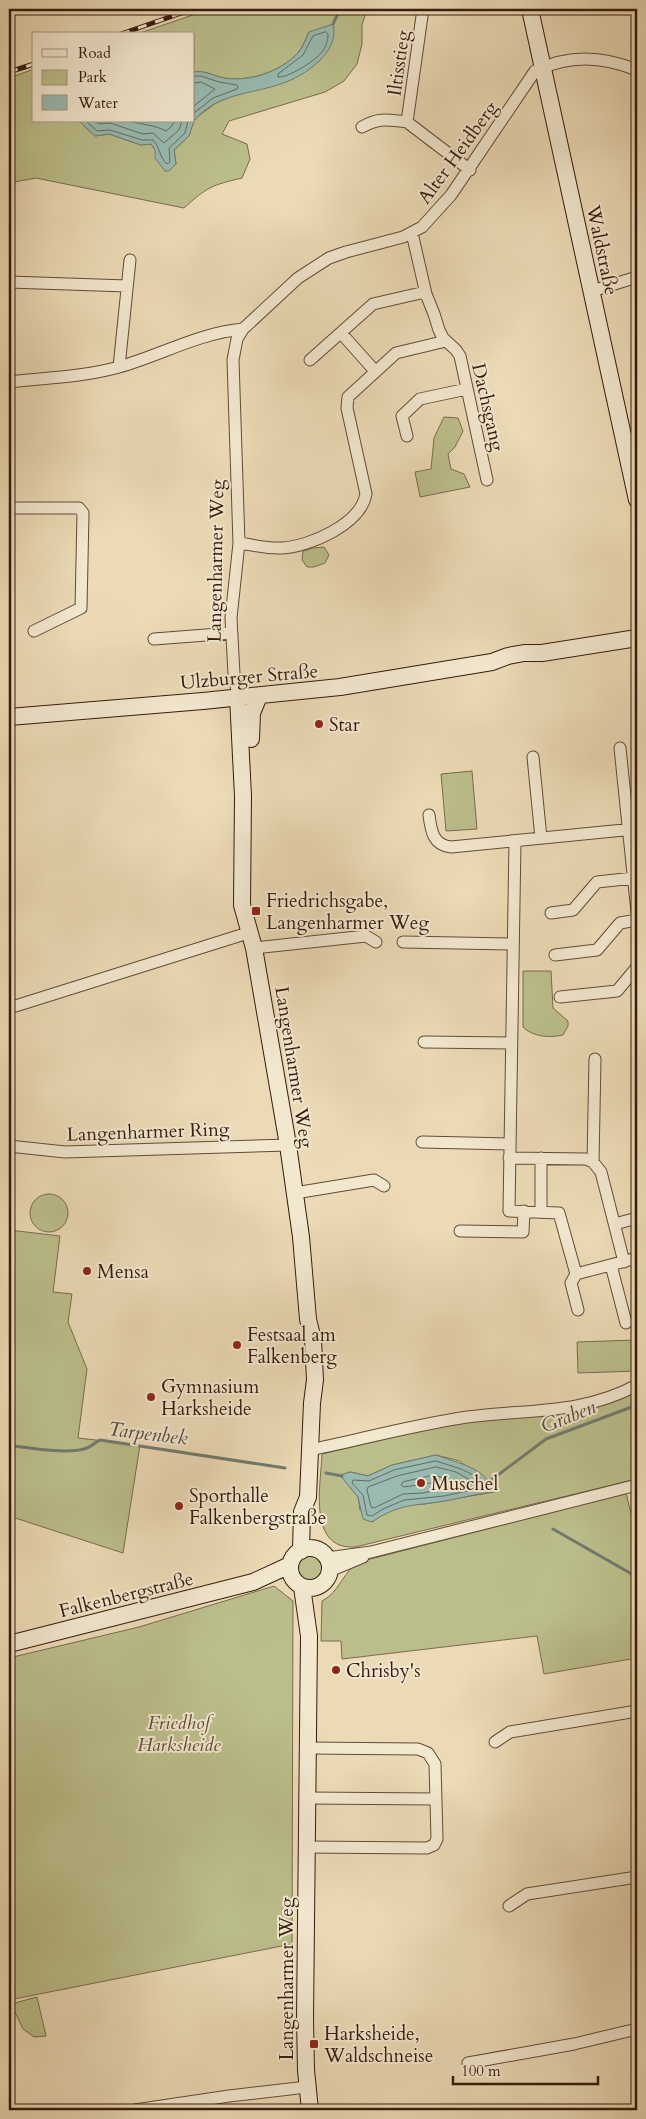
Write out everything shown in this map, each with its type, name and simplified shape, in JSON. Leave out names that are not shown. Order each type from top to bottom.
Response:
[{"type":"main road","name":"Waldstraße","points":[[530,9],[592,290],[632,457],[637,500]]},
{"type":"main road","name":"Ulzburger Straße","points":[[9,717],[238,698],[358,685],[492,662],[509,663],[526,660],[542,653],[637,638]]},
{"type":"main road","name":"Langenharmer Weg","points":[[243,796],[251,773],[251,719],[259,696]]},
{"type":"main road","name":"Langenharmer Weg","points":[[238,698],[243,796],[244,863],[242,905],[246,924],[253,940],[295,1194],[308,1319],[306,1339],[307,1381],[312,1403],[308,1497],[319,1557]]},
{"type":"main road","points":[[295,1556],[319,1557],[327,1579],[300,1579],[295,1556]]},
{"type":"main road","name":"Langenharmer Weg","points":[[300,1579],[309,1636],[305,2024],[307,2087],[310,2110]]},
{"type":"main road","name":"Falkenbergstraße","points":[[9,1644],[253,1582],[300,1579]]},
{"type":"street","name":"Iltisstieg","points":[[407,122],[423,9]]},
{"type":"street","points":[[544,66],[579,59],[598,58],[637,70]]},
{"type":"street","name":"Alter Heidberg","points":[[243,329],[298,278],[329,258],[412,233],[435,215],[470,170],[518,98],[530,75],[544,66]]},
{"type":"street","name":"Iltisstieg","points":[[362,127],[373,120],[384,119],[407,122],[470,170]]},
{"type":"street","name":"Dachsgang","points":[[412,233],[425,292],[440,334],[459,355],[487,480]]},
{"type":"street","points":[[119,367],[130,260]]},
{"type":"street","points":[[592,290],[637,277]]},
{"type":"street","points":[[9,282],[127,286]]},
{"type":"street","points":[[310,360],[374,304],[425,292]]},
{"type":"street","points":[[9,382],[87,374],[119,367],[202,337],[225,330],[243,329]]},
{"type":"street","name":"Langenharmer Weg","points":[[238,698],[234,674],[231,618],[239,543],[233,360],[234,349],[243,329]]},
{"type":"street","points":[[341,333],[375,371]]},
{"type":"street","points":[[239,543],[281,548],[312,542],[354,517],[366,494],[347,404],[351,393],[398,352],[446,341]]},
{"type":"street","points":[[406,436],[402,416],[420,400],[467,389]]},
{"type":"street","points":[[9,508],[79,508],[83,513],[81,608],[34,631]]},
{"type":"street","points":[[154,638],[232,632]]},
{"type":"street","points":[[620,748],[633,826],[637,912]]},
{"type":"street","points":[[533,757],[541,838]]},
{"type":"street","points":[[429,816],[433,836],[439,843],[447,846],[515,841],[633,826]]},
{"type":"street","points":[[515,841],[508,1211],[556,1212],[560,1214],[576,1274],[571,1283],[578,1310]]},
{"type":"street","points":[[551,913],[573,910],[598,881],[635,875]]},
{"type":"street","points":[[555,955],[596,950],[620,923],[637,920]]},
{"type":"street","points":[[9,1008],[253,940],[366,936],[376,942]]},
{"type":"street","points":[[403,942],[513,944]]},
{"type":"street","points":[[560,996],[618,990],[637,967]]},
{"type":"street","points":[[424,1042],[511,1043]]},
{"type":"street","points":[[594,1162],[595,1059]]},
{"type":"street","points":[[422,1142],[510,1144]]},
{"type":"street","name":"Langenharmer Ring","points":[[9,1146],[65,1152],[288,1145]]},
{"type":"street","points":[[509,1158],[586,1159],[594,1162],[601,1172],[624,1262]]},
{"type":"street","points":[[540,1212],[541,1158]]},
{"type":"street","points":[[295,1194],[374,1180],[384,1186]]},
{"type":"street","points":[[460,1231],[523,1232],[524,1211]]},
{"type":"street","points":[[614,1224],[637,1218]]},
{"type":"street","points":[[576,1274],[637,1258]]},
{"type":"street","points":[[611,1265],[626,1323]]},
{"type":"street","points":[[310,1450],[459,1418],[576,1407],[610,1397],[637,1385]]},
{"type":"street","points":[[319,1557],[371,1552],[637,1487]]},
{"type":"street","points":[[495,1742],[510,1732],[637,1711]]},
{"type":"street","points":[[306,1847],[430,1848],[437,1840],[434,1762],[424,1750],[307,1748]]},
{"type":"street","points":[[306,1798],[436,1799]]},
{"type":"street","points":[[509,1906],[527,1894],[637,1877]]},
{"type":"street","points":[[468,2063],[574,2044],[637,2030]]},
{"type":"street","points":[[560,2055],[574,2044]]},
{"type":"street","points":[[135,2110],[307,2087]]},
{"type":"green space","points":[[210,9],[367,9],[362,25],[362,44],[357,64],[344,81],[325,92],[229,121],[222,134],[247,144],[250,159],[242,178],[210,188],[184,208],[36,178],[9,183],[9,78],[32,70],[32,122],[80,122],[95,136],[109,134],[141,145],[151,144],[155,150],[176,164],[174,150],[189,136],[195,118],[216,103],[234,95],[293,79],[309,32],[298,53],[291,60],[264,74],[234,79],[195,72],[195,32],[143,32]]},
{"type":"green space","points":[[444,417],[458,418],[463,431],[455,447],[448,454],[451,469],[464,474],[470,487],[420,497],[415,472],[431,469],[434,438]]},
{"type":"green space","points":[[324,547],[329,555],[325,563],[314,567],[307,567],[302,560],[303,551]]},
{"type":"green space","points":[[472,771],[477,829],[446,831],[441,774]]},
{"type":"green space","points":[[523,971],[551,971],[553,1008],[568,1021],[568,1026],[563,1035],[542,1036],[532,1033],[523,1027]]},
{"type":"green space","points":[[49,1194],[62,1200],[68,1213],[62,1226],[49,1232],[36,1226],[30,1213],[36,1200]]},
{"type":"green space","points":[[9,1230],[60,1236],[53,1292],[72,1294],[68,1322],[87,1369],[78,1438],[140,1445],[123,1553],[9,1516]]},
{"type":"green space","points":[[637,1340],[637,1371],[578,1373],[577,1342]]},
{"type":"green space","points":[[637,1389],[637,1479],[355,1547],[340,1545],[329,1538],[323,1527],[320,1513],[319,1497],[322,1454],[419,1431]],"holes":[[[436,1455],[460,1461],[494,1492],[425,1504],[405,1505],[385,1513],[372,1522],[360,1510],[358,1497],[341,1476],[350,1472],[368,1476],[392,1465]]]},
{"type":"green space","points":[[626,1493],[637,1538],[637,1658],[544,1674],[537,1636],[342,1659],[341,1641],[321,1641],[322,1601],[333,1592],[349,1571],[359,1562]]},
{"type":"green space","points":[[311,1554],[321,1558],[325,1568],[321,1578],[311,1582],[301,1578],[297,1568],[301,1558]]},
{"type":"green space","name":"Friedhof Harksheide","points":[[274,1586],[293,1601],[292,1944],[9,2000],[9,1658],[139,1627]]},
{"type":"green space","points":[[37,1997],[46,2036],[34,2037],[23,2029],[11,2004]]},
{"type":"water","points":[[333,24],[334,33],[332,41],[328,50],[316,64],[293,79],[280,84],[227,98],[204,111],[195,120],[195,72],[234,79],[264,74],[291,60],[303,46],[309,32]]},
{"type":"water","points":[[80,122],[194,122],[189,136],[174,150],[176,164],[169,171],[165,171],[155,158],[155,150],[151,144],[141,145],[109,134],[95,136]]},
{"type":"water","points":[[436,1455],[478,1471],[490,1483],[495,1492],[407,1506],[391,1511],[372,1522],[363,1519],[358,1497],[340,1475],[350,1472],[368,1476],[392,1465]]},
{"type":"waterway","points":[[333,24],[340,9]]},
{"type":"waterway","name":"Graben","points":[[490,1481],[546,1439],[637,1405]]},
{"type":"waterway","name":"Tarpenbek","points":[[9,1445],[70,1451],[87,1448],[100,1440],[285,1468]]},
{"type":"waterway","name":"Tarpenbek","points":[[326,1473],[342,1476]]},
{"type":"waterway","name":"Tarpenbek","points":[[553,1529],[637,1577]]},
{"type":"railway","points":[[127,32],[193,9]]},
{"type":"railway","points":[[9,72],[32,65]]},
{"type":"place","name":"Star","points":[[319,724]]},
{"type":"place","name":"Friedrichsgabe, Langenharmer Weg","points":[[256,911]]},
{"type":"place","name":"Mensa","points":[[87,1271]]},
{"type":"place","name":"Festsaal am Falkenberg","points":[[237,1345]]},
{"type":"place","name":"Gymnasium Harksheide","points":[[151,1397]]},
{"type":"place","name":"Muschel","points":[[421,1483]]},
{"type":"place","name":"Sporthalle Falkenbergstraße","points":[[179,1506]]},
{"type":"place","name":"Chrisby's","points":[[336,1670]]},
{"type":"place","name":"Harksheide, Waldschneise","points":[[314,2044]]}]
